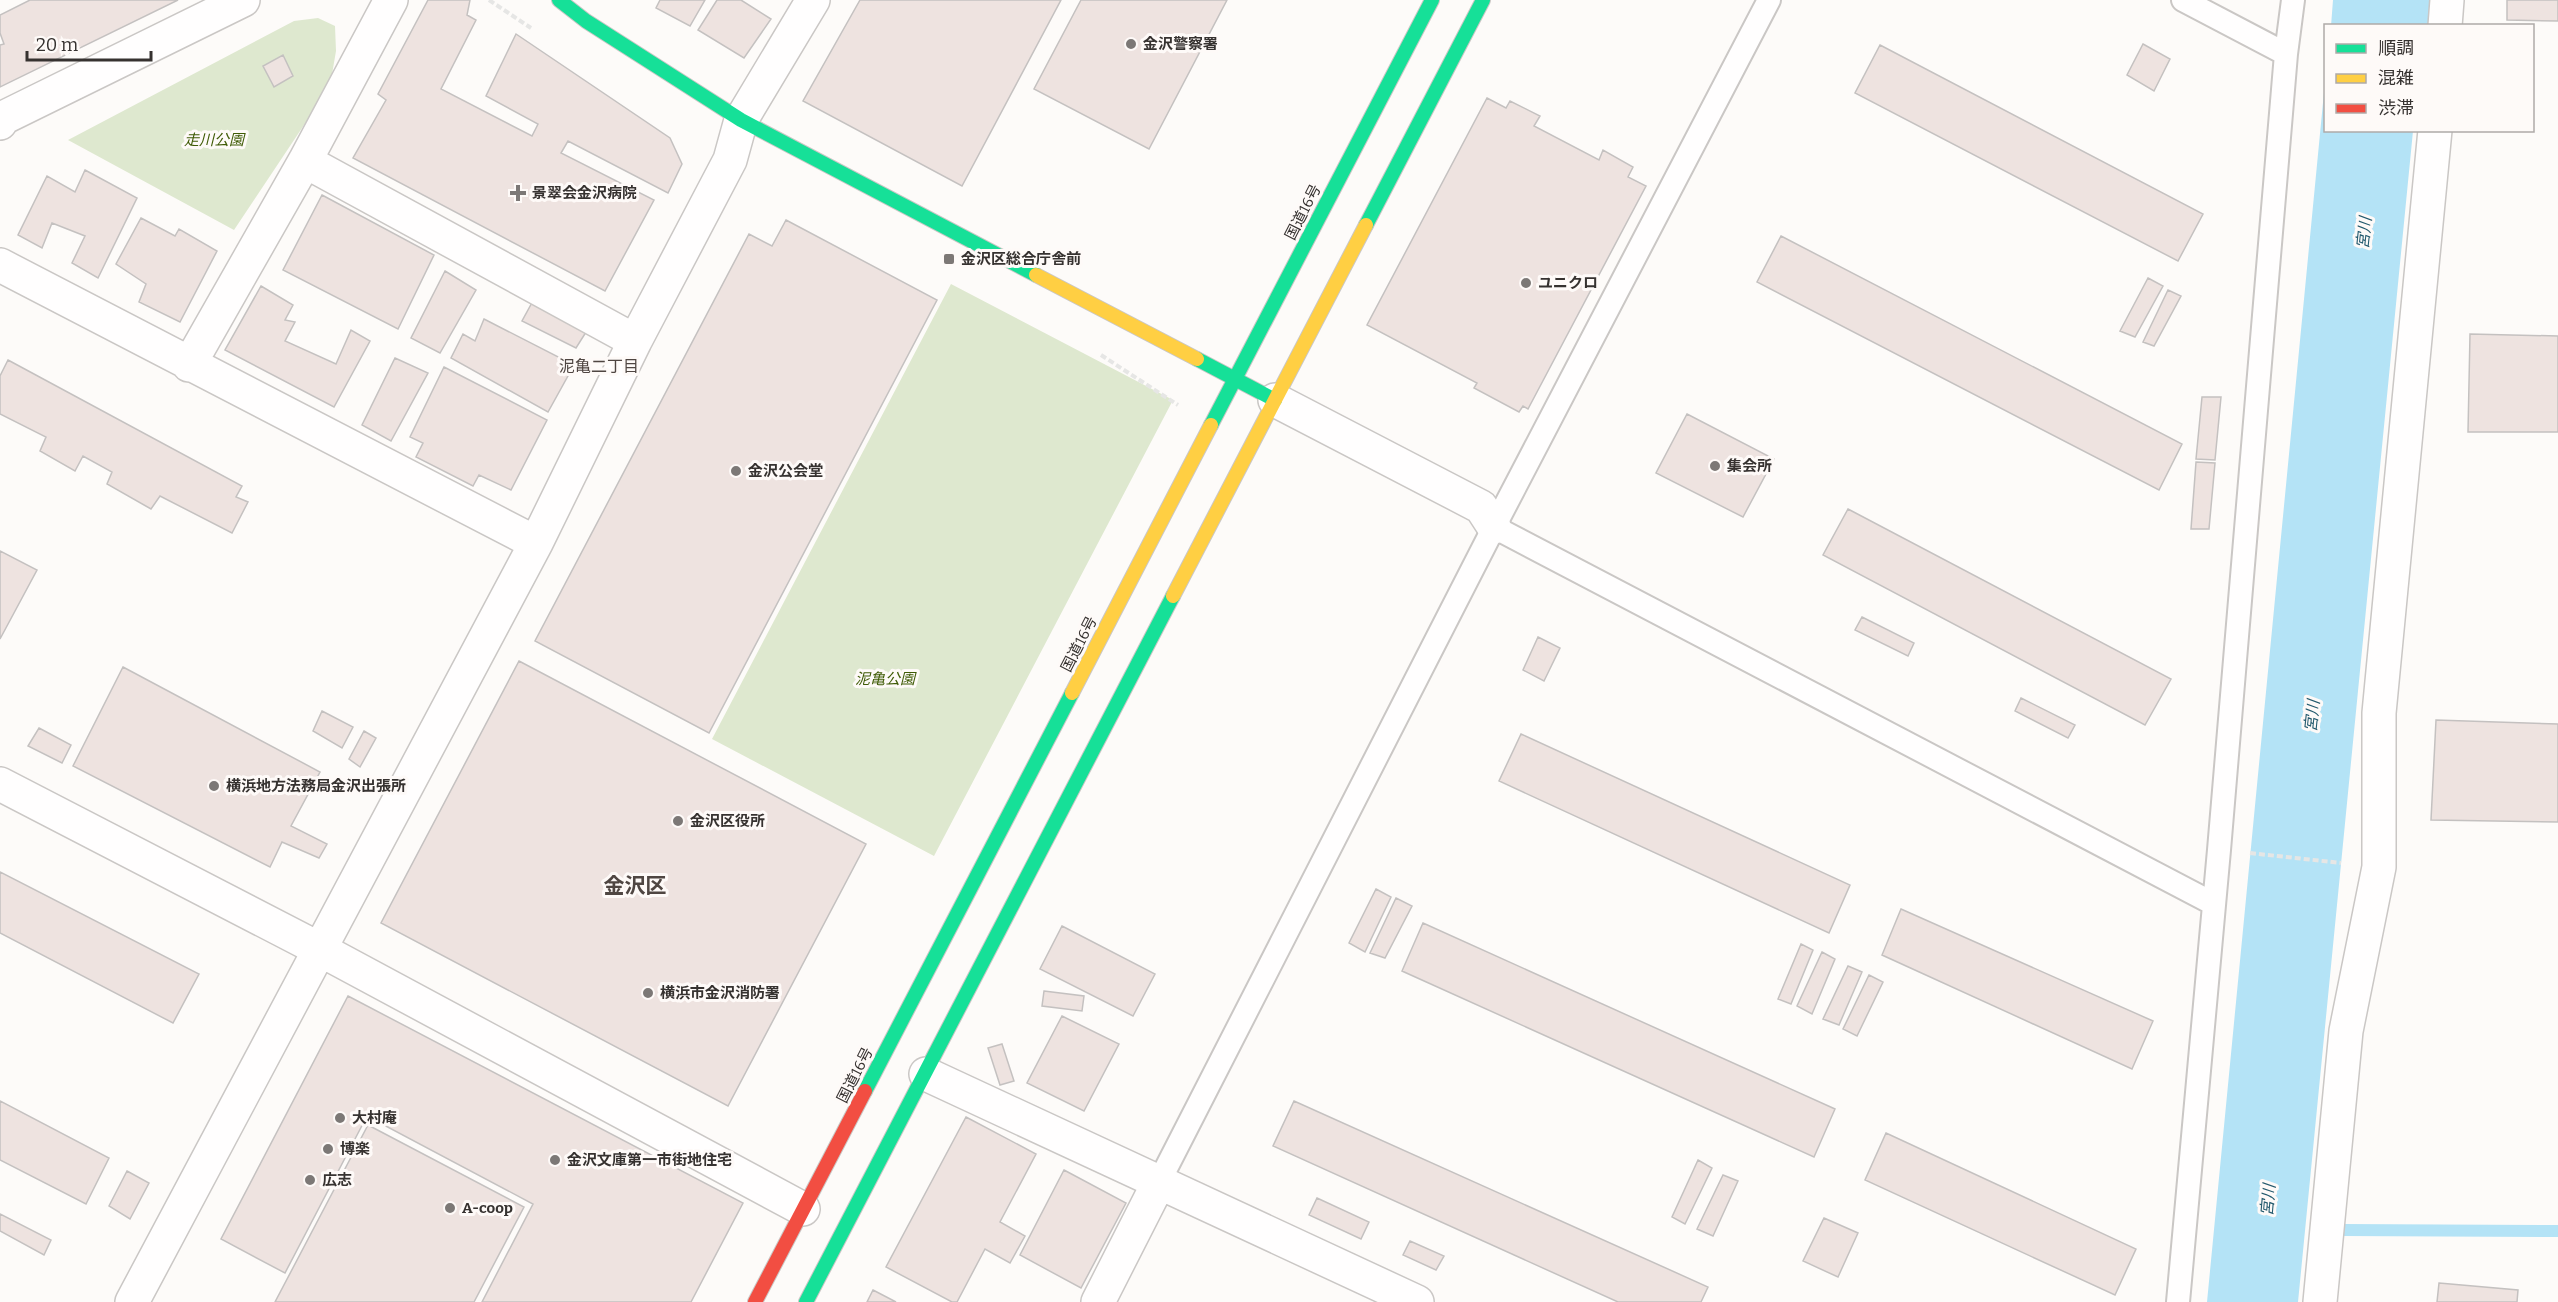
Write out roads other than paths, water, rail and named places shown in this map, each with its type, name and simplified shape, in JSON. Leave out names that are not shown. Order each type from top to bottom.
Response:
[{"type":"main road","points":[[559,0],[586,21],[741,120],[1275,400]]},
{"type":"main road","name":"国道16号","points":[[755,1302],[1432,0]]},
{"type":"main road","points":[[806,1302],[1483,0]]},
{"type":"street","points":[[0,123],[3,118],[243,0]]},
{"type":"street","points":[[189,365],[305,161],[391,0]]},
{"type":"street","points":[[132,1302],[536,543],[635,341],[730,160],[741,120],[813,0]]},
{"type":"street","points":[[2445,24],[2447,0]]},
{"type":"street","points":[[2320,1302],[2346,1031],[2379,867],[2379,713],[2435,132]]},
{"type":"street","points":[[305,161],[635,341]]},
{"type":"street","points":[[0,265],[536,543]]},
{"type":"street","points":[[1275,400],[1480,507],[1494,527]]},
{"type":"street","points":[[0,784],[321,950],[803,1209]]},
{"type":"street","points":[[926,1074],[1417,1302]]},
{"type":"street","points":[[1098,1302],[1159,1182]]},
{"type":"lane","points":[[1159,1182],[1494,527],[1769,0]]},
{"type":"lane","points":[[2183,0],[2286,54]]},
{"type":"lane","points":[[2178,1302],[2220,850],[2286,54],[2293,0]]},
{"type":"lane","points":[[1494,527],[2214,904]]},
{"type":"water","points":[[2333,0],[2433,0],[2429,24],[2331,24]]},
{"type":"water","name":"宮川","points":[[2324,92],[2324,132],[2413,132],[2298,1302],[2207,1302]]},
{"type":"waterway","points":[[2342,1230],[2558,1231]]},
{"type":"place","name":"金沢警察署","points":[[1131,44]]},
{"type":"place","name":"景翠会金沢病院","points":[[518,193]]},
{"type":"place","name":"金沢区総合庁舎前","points":[[949,259]]},
{"type":"place","name":"ユニクロ","points":[[1526,283]]},
{"type":"place","name":"集会所","points":[[1715,466]]},
{"type":"place","name":"金沢公会堂","points":[[736,471]]},
{"type":"place","name":"横浜地方法務局金沢出張所","points":[[214,786]]},
{"type":"place","name":"金沢区役所","points":[[678,821]]},
{"type":"place","name":"横浜市金沢消防署","points":[[648,993]]},
{"type":"place","name":"大村庵","points":[[340,1118]]},
{"type":"place","name":"博楽","points":[[328,1149]]},
{"type":"place","name":"金沢文庫第一市街地住宅","points":[[555,1160]]},
{"type":"place","name":"広志","points":[[310,1180]]},
{"type":"place","name":"A-coop","points":[[450,1208]]},
{"type":"district","name":"泥亀二丁目","points":[[599,366]]},
{"type":"district","name":"金沢区","points":[[635,886]]},
{"type":"park label","name":"走川公園","points":[[214,140]]},
{"type":"park label","name":"泥亀公園","points":[[885,679]]}]
